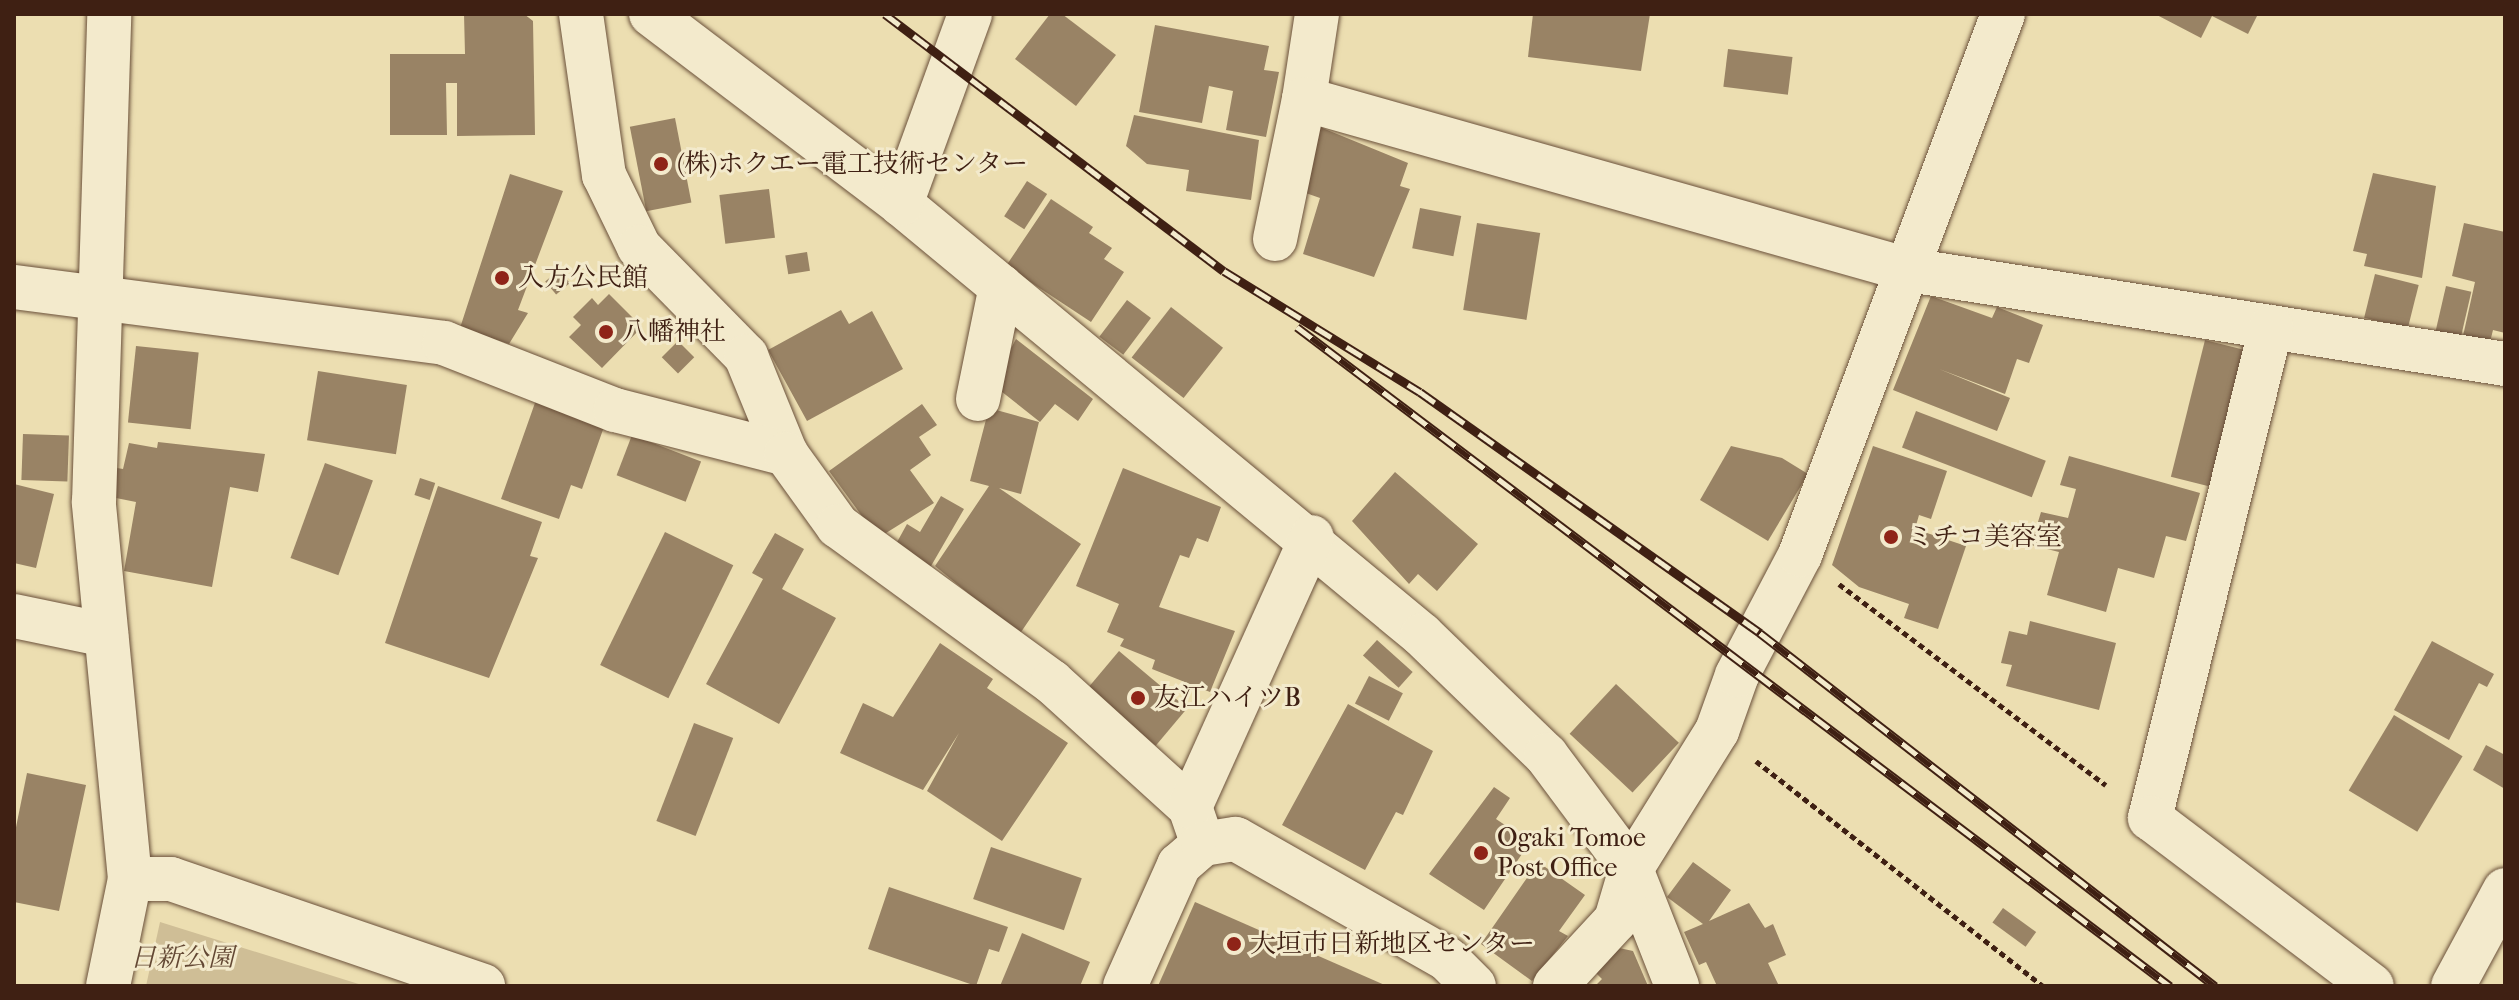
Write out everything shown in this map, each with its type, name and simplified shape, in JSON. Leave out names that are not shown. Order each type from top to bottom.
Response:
[{"type":"street","points":[[108,986],[130,879],[94,502],[109,14]]},
{"type":"street","points":[[581,14],[604,175],[639,247],[746,356],[786,454],[838,526],[1052,682],[1197,826],[1236,839],[1447,959],[1474,986]]},
{"type":"street","points":[[651,14],[901,204],[1312,537],[1546,755],[1631,869],[1677,986]]},
{"type":"street","points":[[901,204],[970,14]]},
{"type":"street","points":[[1275,239],[1304,99],[1317,14]]},
{"type":"street","points":[[1555,986],[1616,920],[1631,869],[1717,731],[1737,675],[1800,555],[2003,14]]},
{"type":"street","points":[[1304,99],[1909,270],[2505,364]]},
{"type":"street","points":[[978,399],[1001,286]]},
{"type":"street","points":[[14,287],[98,302],[444,343],[615,410],[786,454]]},
{"type":"street","points":[[2271,327],[2150,818],[2372,986]]},
{"type":"street","points":[[1125,986],[1197,826],[1312,537]]},
{"type":"street","points":[[14,616],[106,635]]},
{"type":"street","points":[[130,879],[171,879],[483,986]]},
{"type":"street","points":[[2453,986],[2505,890]]},
{"type":"path","points":[[1800,555],[2150,818]]},
{"type":"path","points":[[1717,731],[2043,986]]},
{"type":"green space","name":"日新公園","points":[[160,922],[365,986],[146,986]]},
{"type":"building","points":[[464,14],[524,14],[533,21],[535,135],[457,136],[457,83],[446,83],[447,135],[390,135],[390,54],[465,54]]},
{"type":"building","points":[[1050,14],[1062,14],[1116,55],[1076,106],[1015,59]]},
{"type":"building","points":[[1533,14],[1650,14],[1641,71],[1528,57]]},
{"type":"building","points":[[2155,14],[2258,14],[2248,34],[2212,16],[2201,38]]},
{"type":"building","points":[[1155,25],[1269,46],[1264,70],[1279,72],[1266,137],[1226,130],[1233,91],[1209,86],[1202,123],[1139,112]]},
{"type":"building","points":[[1728,49],[1793,57],[1788,95],[1723,87]]},
{"type":"building","points":[[1134,115],[1259,140],[1251,200],[1186,191],[1189,170],[1147,164],[1126,146]]},
{"type":"building","name":"(株)ホクエー電工技術センター","points":[[675,118],[691,202],[646,211],[630,127]]},
{"type":"building","points":[[1320,127],[1408,163],[1400,186],[1410,189],[1374,277],[1303,254],[1320,198],[1300,191]]},
{"type":"building","points":[[2373,173],[2436,186],[2422,278],[2364,266],[2367,254],[2353,251]]},
{"type":"building","name":"入方公民館","points":[[510,174],[563,191],[518,310],[528,313],[509,344],[460,328]]},
{"type":"building","points":[[1027,181],[1047,194],[1024,229],[1004,216]]},
{"type":"building","points":[[769,189],[775,238],[725,244],[719,195]]},
{"type":"building","points":[[1051,199],[1093,227],[1089,233],[1112,248],[1104,259],[1124,272],[1091,322],[1006,266]]},
{"type":"building","points":[[1420,208],[1461,216],[1453,256],[1412,248]]},
{"type":"building","points":[[1477,223],[1540,233],[1526,320],[1463,310]]},
{"type":"building","points":[[2464,223],[2505,232],[2505,333],[2493,330],[2490,342],[2463,336],[2475,282],[2452,276]]},
{"type":"building","points":[[807,252],[810,271],[788,274],[785,255]]},
{"type":"building","points":[[559,270],[570,283],[556,295],[545,282]]},
{"type":"building","points":[[2375,274],[2419,285],[2408,329],[2364,318]]},
{"type":"building","points":[[2446,286],[2471,292],[2460,343],[2434,337]]},
{"type":"building","name":"八幡神社","points":[[609,294],[642,327],[602,368],[569,337],[581,325],[573,317],[592,298],[598,305]]},
{"type":"building","points":[[1931,296],[1992,318],[1997,307],[2043,325],[2029,363],[2017,359],[2005,394],[1939,369],[2010,398],[1997,431],[1893,390]]},
{"type":"building","points":[[1127,300],[1151,318],[1123,355],[1099,337]]},
{"type":"building","points":[[1171,307],[1223,348],[1184,398],[1132,357]]},
{"type":"building","points":[[841,310],[849,324],[872,311],[903,369],[807,421],[768,350]]},
{"type":"building","points":[[1016,339],[1093,399],[1078,421],[1055,404],[1040,422],[992,384]]},
{"type":"building","points":[[2205,340],[2245,350],[2211,487],[2171,477]]},
{"type":"building","points":[[678,341],[694,357],[678,374],[662,357]]},
{"type":"building","points":[[136,346],[199,353],[191,429],[128,423]]},
{"type":"building","points":[[318,371],[407,385],[396,454],[307,440]]},
{"type":"building","points":[[536,400],[605,424],[582,489],[571,485],[559,519],[501,499]]},
{"type":"building","points":[[922,404],[937,425],[919,437],[931,455],[910,470],[934,503],[878,538],[829,471]]},
{"type":"building","points":[[989,408],[1039,422],[1021,494],[999,488],[1081,544],[1019,635],[935,566],[989,486],[970,481]]},
{"type":"building","points":[[1916,411],[2046,461],[2032,497],[1902,447]]},
{"type":"building","points":[[23,434],[69,436],[67,482],[21,480]]},
{"type":"building","points":[[632,435],[701,462],[686,502],[617,475]]},
{"type":"building","points":[[158,442],[265,454],[258,492],[230,487],[212,587],[124,571],[136,502],[116,498],[117,468],[123,469],[129,443],[157,448]]},
{"type":"building","points":[[1731,446],[1782,458],[1808,474],[1768,541],[1700,500]]},
{"type":"building","name":"ミチコ美容室","points":[[1873,446],[1947,471],[1931,519],[1919,515],[1915,529],[1966,546],[1938,629],[1904,618],[1909,604],[1859,587],[1832,565]]},
{"type":"building","points":[[2069,456],[2200,493],[2186,541],[2166,536],[2154,578],[2118,568],[2106,612],[2047,595],[2059,552],[2031,545],[2041,512],[2068,518],[2076,489],[2060,485]]},
{"type":"building","points":[[325,463],[373,480],[338,575],[290,558]]},
{"type":"building","points":[[1123,468],[1221,507],[1208,542],[1197,538],[1189,558],[1180,555],[1159,607],[1235,631],[1210,692],[1152,669],[1155,660],[1120,646],[1124,639],[1107,632],[1119,604],[1076,586]]},
{"type":"building","points":[[1395,472],[1478,544],[1437,591],[1418,574],[1409,584],[1352,521]]},
{"type":"building","points":[[420,478],[435,483],[430,500],[414,495]]},
{"type":"building","points":[[14,484],[54,494],[36,568],[14,563]]},
{"type":"building","points":[[438,486],[542,522],[530,556],[538,558],[489,678],[385,643]]},
{"type":"building","points":[[941,496],[964,509],[927,573],[891,553],[907,524],[920,532]]},
{"type":"building","points":[[665,532],[733,565],[668,698],[600,665]]},
{"type":"building","points":[[775,533],[804,549],[782,589],[836,618],[779,724],[706,684],[763,579],[752,573]]},
{"type":"building","points":[[2030,621],[2116,643],[2099,710],[2006,686],[2012,665],[2001,663],[2009,631],[2027,635]]},
{"type":"building","points":[[1377,640],[1413,672],[1399,688],[1363,656]]},
{"type":"building","points":[[2432,641],[2494,674],[2487,687],[2479,683],[2449,740],[2394,710]]},
{"type":"building","points":[[940,643],[993,679],[987,688],[1068,743],[1002,841],[927,791],[959,733],[923,790],[840,753],[863,703],[893,717]]},
{"type":"building","name":"友江ハイツB","points":[[1119,651],[1187,708],[1156,746],[1088,689]]},
{"type":"building","points":[[1369,676],[1403,693],[1389,721],[1355,704]]},
{"type":"building","points":[[1616,684],[1679,743],[1633,792],[1570,734]]},
{"type":"building","points":[[1348,704],[1433,751],[1403,815],[1396,812],[1365,870],[1282,825]]},
{"type":"building","points":[[2394,715],[2463,756],[2417,832],[2349,790]]},
{"type":"building","points":[[694,723],[733,738],[696,836],[656,821]]},
{"type":"building","points":[[2486,745],[2505,755],[2505,789],[2473,770]]},
{"type":"building","points":[[27,773],[86,785],[59,911],[14,902],[14,837]]},
{"type":"building","points":[[1494,787],[1510,798],[1496,819],[1530,842],[1484,910],[1429,874]]},
{"type":"building","points":[[991,847],[1082,878],[1064,930],[973,899]]},
{"type":"building","points":[[1538,862],[1585,895],[1559,931],[1568,936],[1532,981],[1481,944]]},
{"type":"building","points":[[1693,862],[1731,890],[1709,921],[1749,903],[1765,928],[1773,924],[1786,955],[1768,963],[1779,986],[1717,986],[1706,962],[1699,965],[1684,932],[1703,924],[1667,897]]},
{"type":"building","points":[[889,887],[1008,927],[999,952],[989,949],[976,986],[868,949]]},
{"type":"building","name":"大垣市日新地区センター","points":[[1195,902],[1387,986],[1158,986]]},
{"type":"building","points":[[2003,908],[2036,932],[2026,947],[1992,923]]},
{"type":"building","points":[[1022,933],[1090,962],[1080,986],[1000,986]]},
{"type":"building","points":[[1610,946],[1633,951],[1648,986],[1595,986],[1602,979],[1592,969]]},
{"type":"railway","points":[[885,14],[1224,271],[1420,392],[1760,633],[2215,986]]},
{"type":"railway","points":[[1297,327],[2170,986]]},
{"type":"place","name":"(株)ホクエー電工技術センター","points":[[661,164]]},
{"type":"place","name":"入方公民館","points":[[502,278]]},
{"type":"place","name":"八幡神社","points":[[606,332]]},
{"type":"place","name":"ミチコ美容室","points":[[1891,537]]},
{"type":"place","name":"友江ハイツB","points":[[1138,698]]},
{"type":"place","name":"Ogaki Tomoe Post Office","points":[[1481,853]]},
{"type":"place","name":"大垣市日新地区センター","points":[[1234,944]]}]
